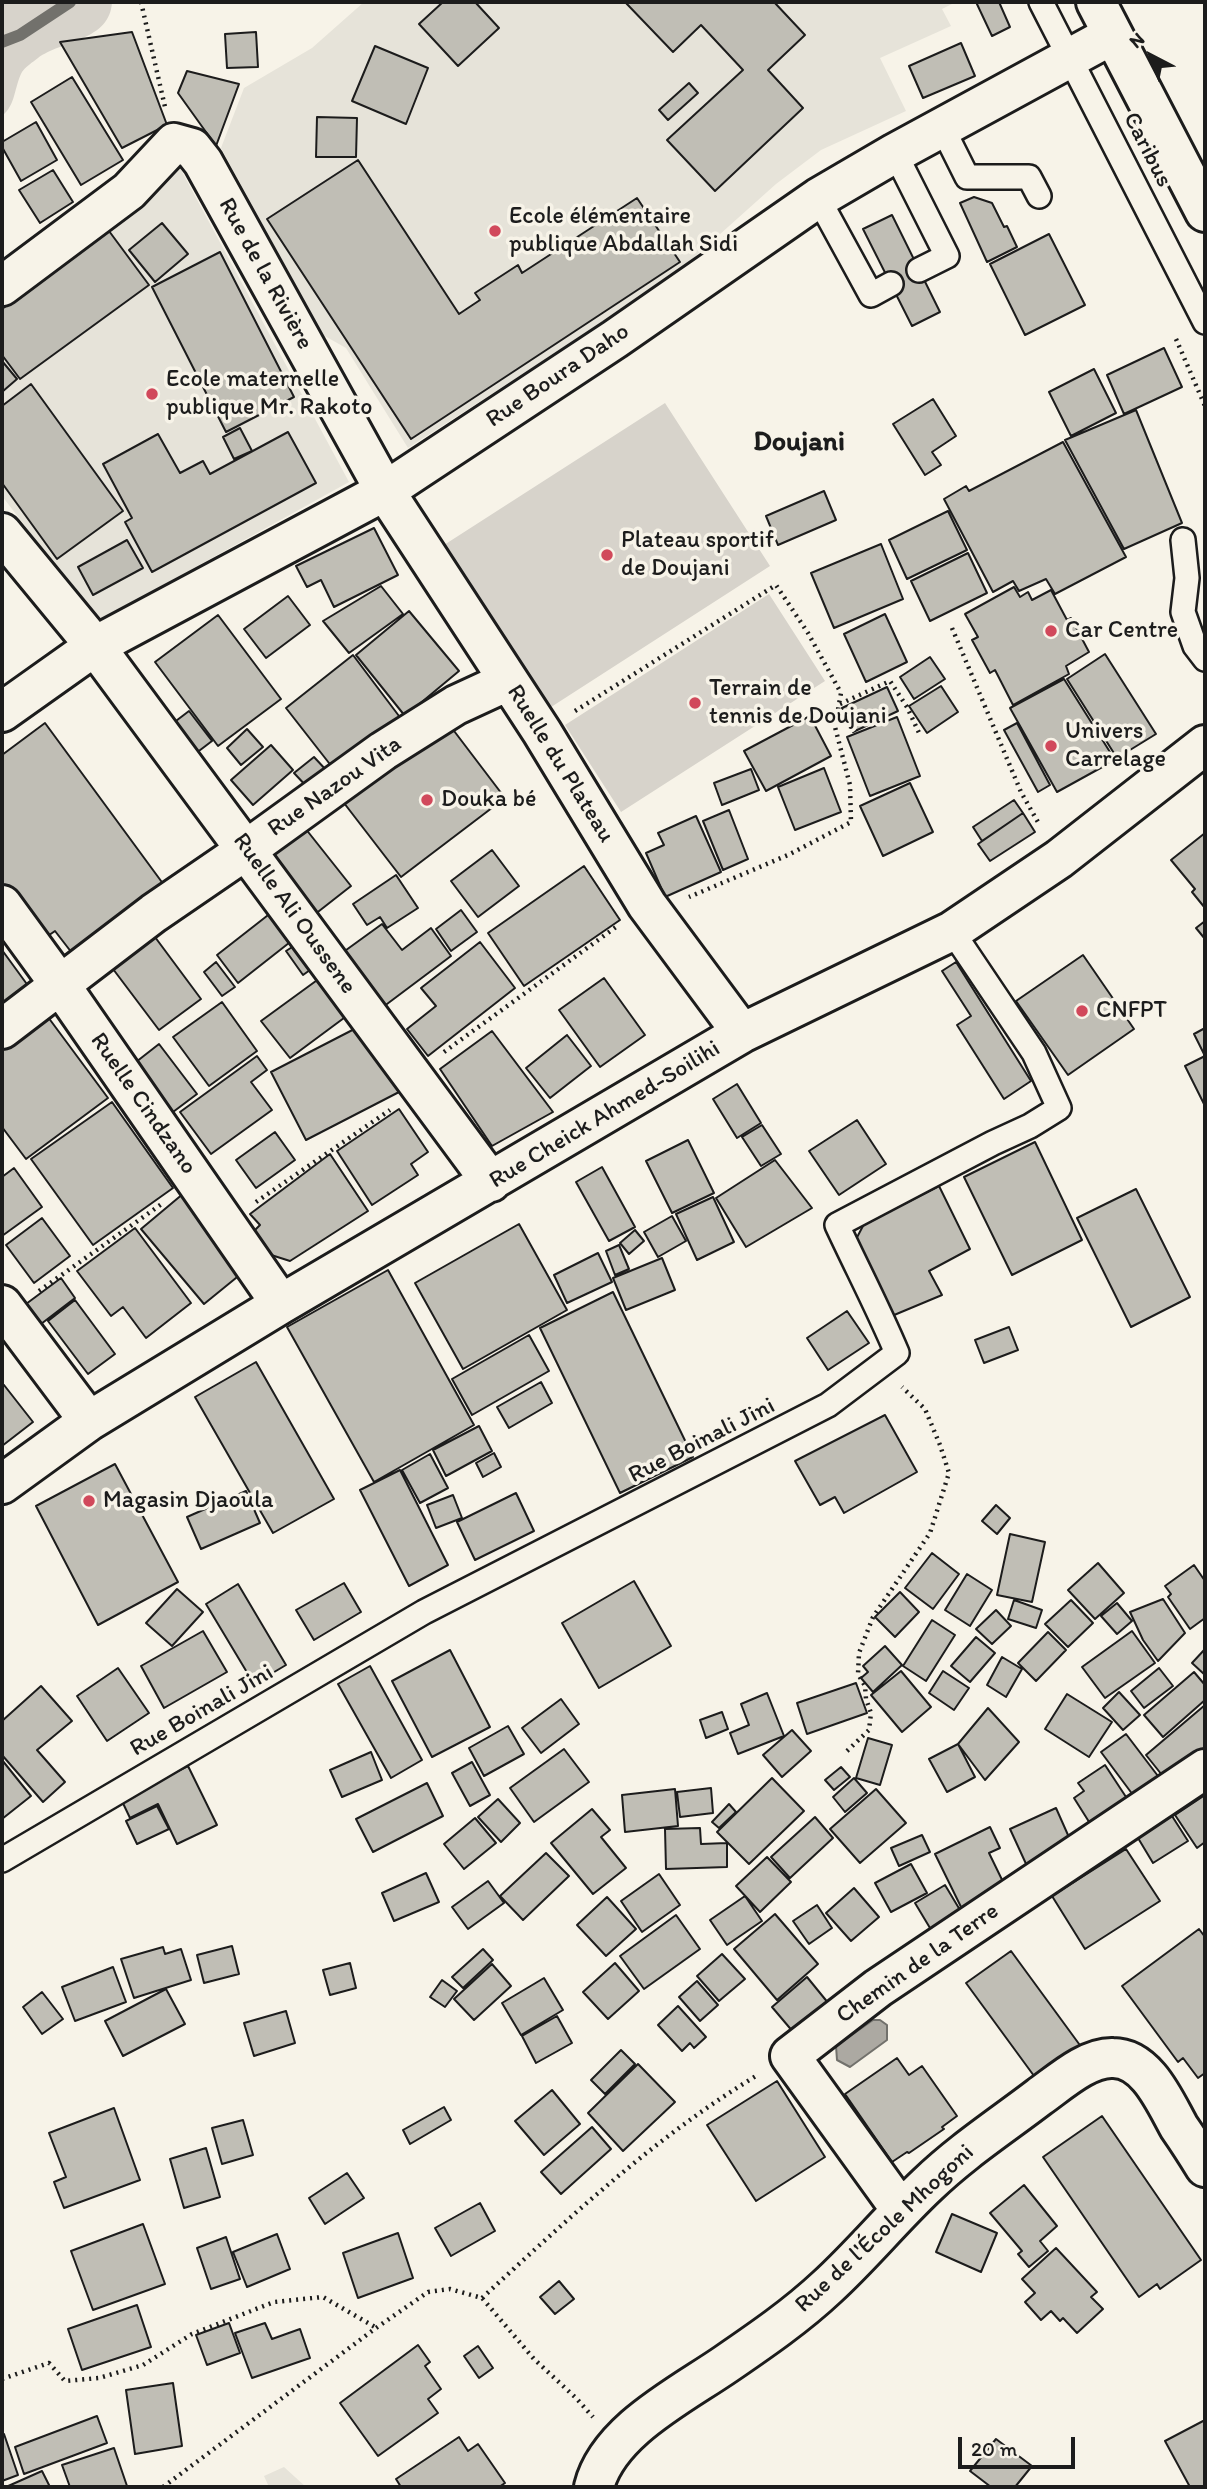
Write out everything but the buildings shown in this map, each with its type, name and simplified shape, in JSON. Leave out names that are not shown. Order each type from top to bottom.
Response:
[{"type":"street","name":"Rue Boura Daho","points":[[2,712],[95,646],[385,491],[615,339],[818,198],[1068,58],[1104,19]]},
{"type":"street","points":[[1104,19],[1205,212]]},
{"type":"street","points":[[2,286],[130,191],[174,143]]},
{"type":"street","name":"Rue de la Rivière","points":[[174,143],[192,148],[203,162],[385,491]]},
{"type":"street","name":"Ruelle du Plateau","points":[[385,491],[542,732],[650,909],[742,1033]]},
{"type":"street","name":"Ruelle Ali Oussene","points":[[2,533],[95,646],[491,1182]]},
{"type":"street","name":"Rue Nazou Vita","points":[[2,1029],[154,913],[383,751],[456,705],[508,681]]},
{"type":"street","name":"Rue Cheick Ahmed-Soilihi","points":[[2,1484],[89,1422],[281,1304],[742,1033],[952,931],[1059,859],[1205,745]]},
{"type":"street","name":"Ruelle Cindzano","points":[[2,905],[281,1304]]},
{"type":"street","points":[[5,1309],[89,1422]]},
{"type":"street","name":"Chemin de la Terre","points":[[790,2056],[878,1988],[1205,1769]]},
{"type":"street","points":[[790,2056],[901,2210]]},
{"type":"street","name":"Rue de l'École Mhogoni","points":[[594,2487],[596,2478],[617,2444],[641,2422],[797,2313],[828,2287],[901,2210],[958,2157],[1046,2092],[1097,2060],[1114,2058],[1131,2062],[1143,2072],[1160,2092],[1205,2167]]},
{"type":"lane","name":"Caribus","points":[[1041,2],[1205,322]]},
{"type":"lane","points":[[943,129],[967,177],[1030,177],[1039,196]]},
{"type":"lane","points":[[895,153],[947,256],[919,270]]},
{"type":"lane","points":[[818,198],[871,295],[891,284]]},
{"type":"lane","points":[[1183,540],[1187,578],[1184,612],[1195,646],[1205,659]]},
{"type":"lane","points":[[881,1367],[897,1353],[837,1225],[1030,1126],[1059,1108],[1034,1053],[952,931]]},
{"type":"lane","name":"Rue Boinali Jini","points":[[2,1860],[424,1612],[828,1405],[881,1367]]},
{"type":"path","points":[[141,2],[174,143]]},
{"type":"path","points":[[225,1223],[334,1147],[650,909],[788,855],[851,822],[850,785],[835,727],[842,693],[808,633],[776,585],[542,732]]},
{"type":"path","points":[[952,628],[1021,792],[1059,859]]},
{"type":"path","points":[[839,705],[890,681],[907,707],[920,735]]},
{"type":"path","points":[[5,1309],[195,1180]]},
{"type":"path","points":[[847,1751],[869,1730],[871,1713],[866,1699],[866,1686],[858,1674],[859,1653],[873,1617],[930,1533],[949,1473],[925,1409],[881,1367]]},
{"type":"path","points":[[482,2298],[613,2179],[710,2104],[790,2056]]},
{"type":"path","points":[[163,2487],[428,2292],[450,2289],[482,2298],[534,2359],[576,2398],[617,2444]]},
{"type":"path","points":[[2,2379],[49,2363],[65,2381],[99,2378],[121,2372],[143,2365],[192,2334],[274,2302],[323,2297],[376,2328]]},
{"type":"shaded area","points":[[2,2],[112,2],[103,25],[94,32],[48,52],[25,68],[10,107],[2,116]]},
{"type":"shaded area","name":"Ecole élémentaire publique Abdallah Sidi","points":[[364,2],[956,2],[942,9],[951,26],[880,58],[906,111],[821,150],[776,184],[671,278],[408,448],[346,348],[323,335],[221,148],[244,88],[312,48]]},
{"type":"shaded area","name":"Ecole maternelle publique Mr. Rakoto","points":[[180,168],[349,482],[98,621],[2,496],[2,306]]},
{"type":"shaded area","name":"Plateau sportif de Doujani","points":[[665,403],[770,566],[548,709],[444,545]]},
{"type":"shaded area","name":"Terrain de tennis de Doujani","points":[[769,594],[825,681],[621,812],[565,725]]},
{"type":"shaded area","points":[[873,2020],[880,2020],[887,2025],[887,2040],[850,2067],[837,2060],[836,2046]]},
{"type":"shaded area","points":[[284,2467],[306,2487],[269,2487],[264,2476]]},
{"type":"waterway","points":[[2,42],[20,35],[70,2]]},
{"type":"place","name":"Ecole élémentaire publique Abdallah Sidi","points":[[495,231]]},
{"type":"place","name":"Ecole maternelle publique Mr. Rakoto","points":[[152,394]]},
{"type":"place","name":"Plateau sportif de Doujani","points":[[607,555]]},
{"type":"place","name":"Car Centre","points":[[1051,631]]},
{"type":"place","name":"Terrain de tennis de Doujani","points":[[695,703]]},
{"type":"place","name":"Univers Carrelage","points":[[1051,746]]},
{"type":"place","name":"Douka bé","points":[[427,800]]},
{"type":"place","name":"CNFPT","points":[[1082,1011]]},
{"type":"place","name":"Magasin Djaoula","points":[[89,1501]]},
{"type":"district","name":"Doujani","points":[[799,443]]}]
